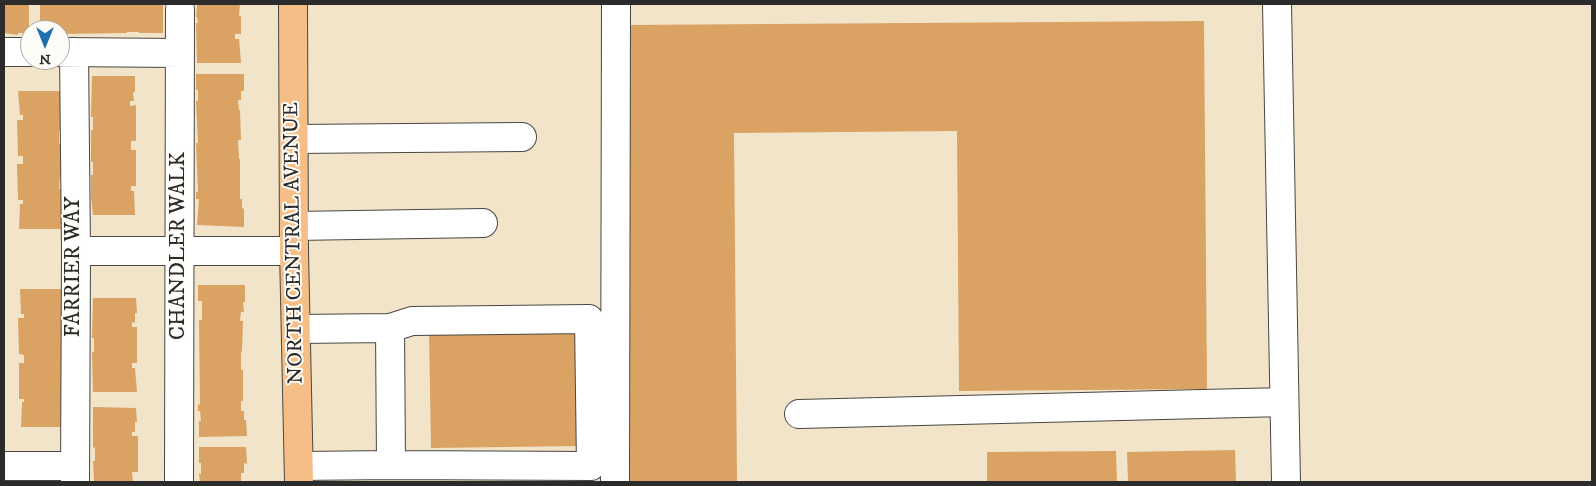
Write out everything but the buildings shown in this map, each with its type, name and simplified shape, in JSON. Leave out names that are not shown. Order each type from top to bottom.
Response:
[{"type":"main road","name":"NORTH CENTRAL AVENUE","points":[[293,4],[294,238],[299,474]]},
{"type":"street","points":[[615,482],[616,4]]},
{"type":"street","points":[[1277,4],[1286,482]]},
{"type":"street","name":"CHANDLER WALK","points":[[179,482],[180,9]]},
{"type":"street","points":[[4,52],[20,52]]},
{"type":"street","points":[[70,52],[180,53]]},
{"type":"street","name":"FARRIER WAY","points":[[68,70],[76,251],[75,474]]},
{"type":"street","points":[[294,139],[522,137]]},
{"type":"street","points":[[76,251],[180,250],[294,238],[483,223]]},
{"type":"street","points":[[296,329],[390,328],[412,321],[589,319],[591,466],[391,465],[299,474]]},
{"type":"street","points":[[390,328],[391,465]]},
{"type":"street","points":[[799,414],[1284,402]]},
{"type":"street","points":[[4,466],[75,474]]}]
